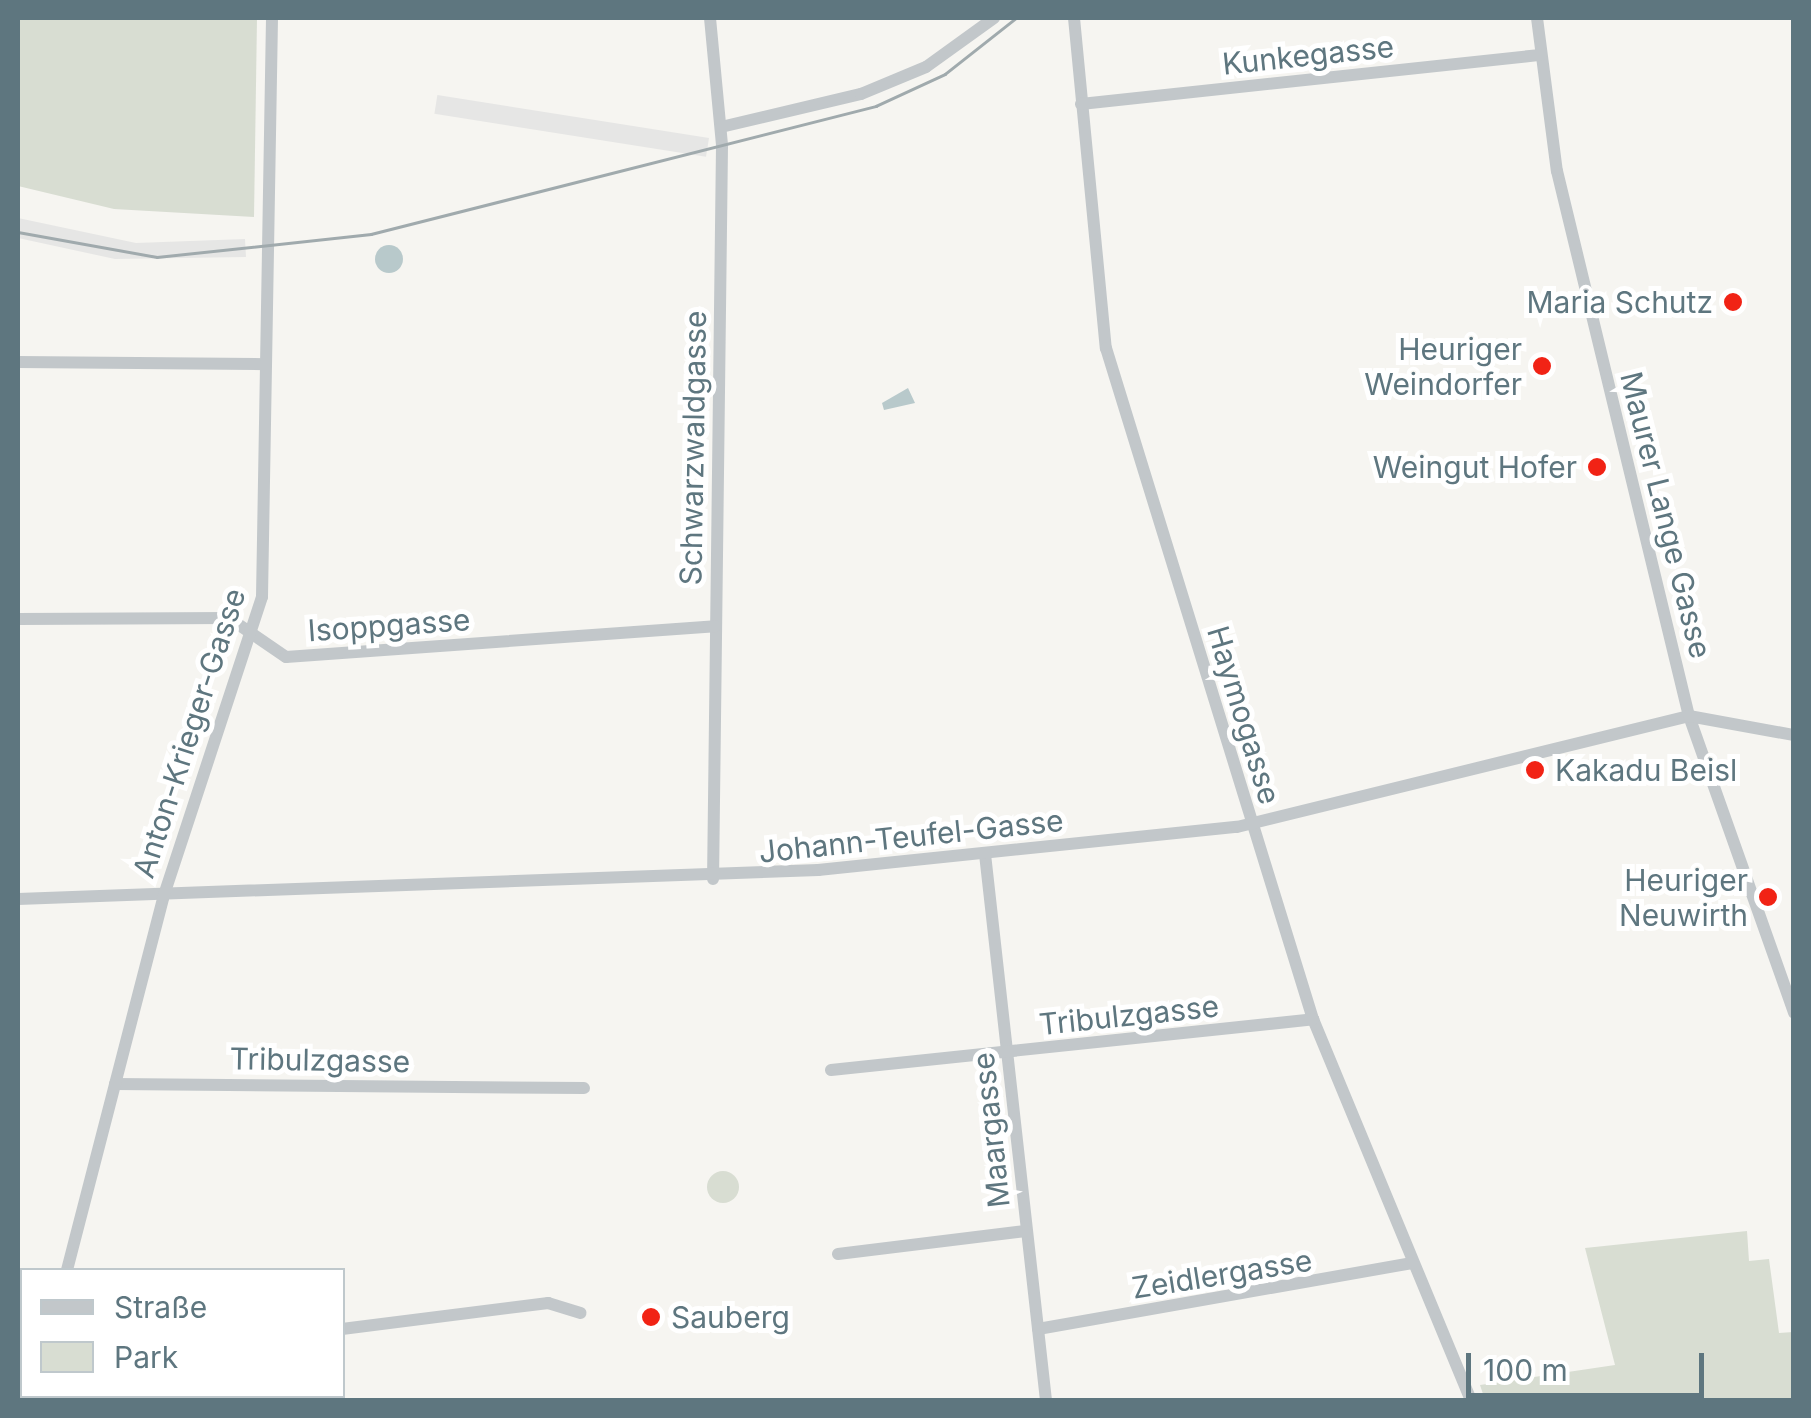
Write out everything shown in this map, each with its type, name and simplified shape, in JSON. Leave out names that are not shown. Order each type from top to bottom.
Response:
[{"type":"street","name":"Anton-Krieger-Gasse","points":[[68,1268],[163,898],[262,598],[272,18]]},
{"type":"street","name":"Schwarzwaldgasse","points":[[710,18],[721,127],[713,879]]},
{"type":"street","points":[[721,127],[861,94],[926,67],[994,18]]},
{"type":"street","name":"Haymogasse","points":[[1074,18],[1106,348],[1313,1020],[1471,1400]]},
{"type":"street","name":"Maurer Lange Gasse","points":[[1537,18],[1557,171],[1690,716],[1794,1013]]},
{"type":"street","name":"Kunkegasse","points":[[1081,104],[1540,55]]},
{"type":"street","points":[[18,362],[266,364]]},
{"type":"street","name":"Isoppgasse","points":[[18,619],[229,618],[253,630],[286,657],[715,626]]},
{"type":"street","name":"Johann-Teufel-Gasse","points":[[18,899],[163,898],[713,879],[1250,824],[1690,716],[1794,736]]},
{"type":"street","name":"Maargasse","points":[[985,854],[1046,1400]]},
{"type":"street","name":"Tribulzgasse","points":[[831,1070],[1313,1020]]},
{"type":"street","name":"Tribulzgasse","points":[[115,1084],[584,1088]]},
{"type":"street","points":[[838,1254],[1026,1231]]},
{"type":"street","name":"Zeidlergasse","points":[[1038,1329],[1412,1263]]},
{"type":"street","points":[[345,1329],[548,1303],[580,1313]]},
{"type":"shaded area","points":[[437,95],[709,138],[706,157],[434,114]]},
{"type":"shaded area","points":[[18,218],[136,243],[245,239],[246,257],[115,259],[18,238]]},
{"type":"shaded area","points":[[389,245],[399,249],[403,259],[399,269],[389,273],[379,269],[375,259],[379,249]]},
{"type":"shaded area","points":[[908,388],[915,403],[884,410],[882,403]]},
{"type":"green space","points":[[18,18],[257,18],[254,217],[114,209],[18,186]]},
{"type":"green space","points":[[723,1171],[734,1176],[739,1187],[734,1198],[723,1203],[712,1198],[707,1187],[712,1176]]},
{"type":"green space","points":[[1747,1231],[1749,1261],[1769,1259],[1779,1333],[1793,1332],[1793,1400],[1485,1400],[1480,1385],[1615,1365],[1585,1248]]},
{"type":"tram line","points":[[18,232],[157,257],[371,234],[876,106],[945,74],[1016,18]]},
{"type":"place","name":"Maria Schutz","points":[[1733,302]]},
{"type":"place","name":"Heuriger Weindorfer","points":[[1542,366]]},
{"type":"place","name":"Weingut Hofer","points":[[1597,467]]},
{"type":"place","name":"Kakadu Beisl","points":[[1535,770]]},
{"type":"place","name":"Heuriger Neuwirth","points":[[1768,897]]},
{"type":"place","name":"Sauberg","points":[[651,1317]]}]
